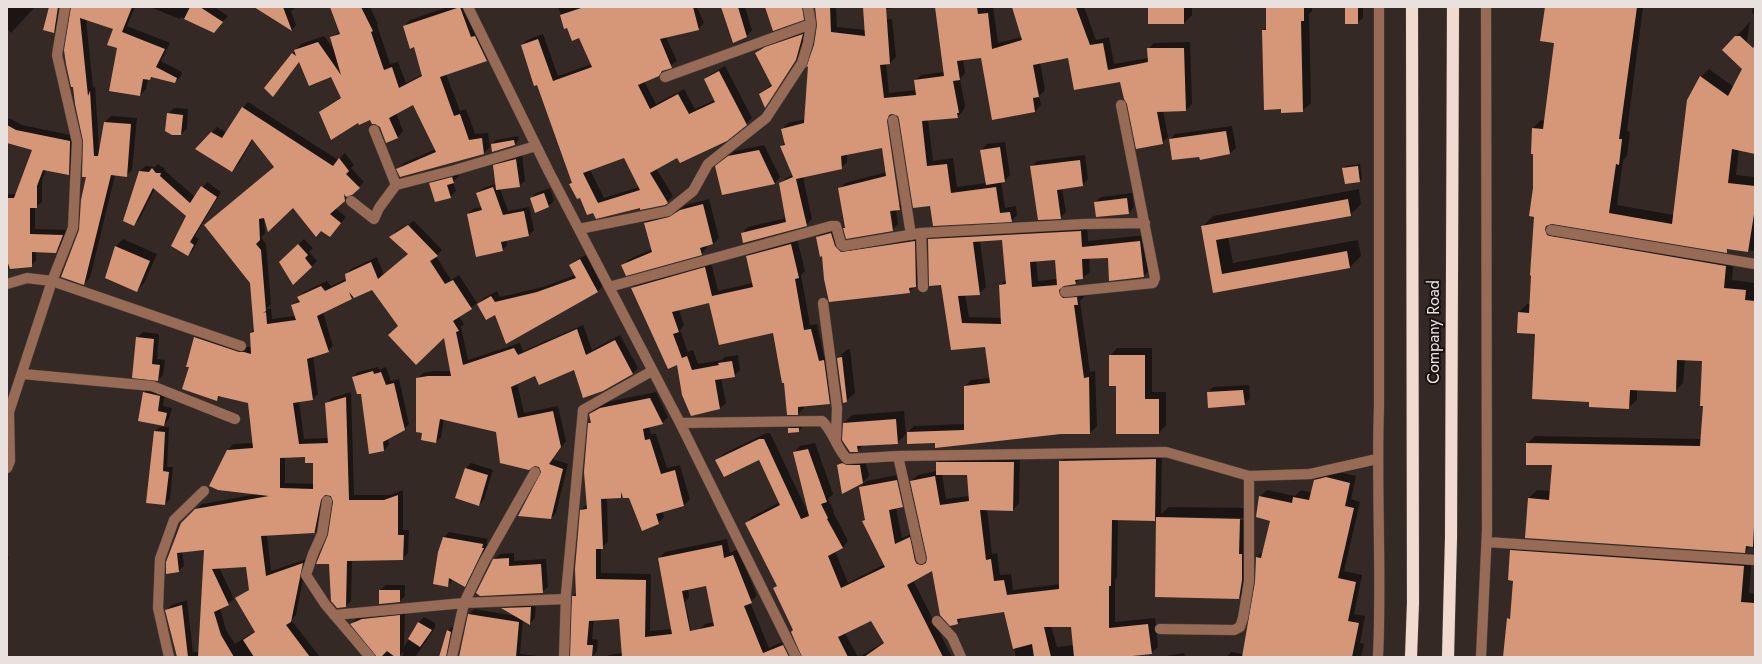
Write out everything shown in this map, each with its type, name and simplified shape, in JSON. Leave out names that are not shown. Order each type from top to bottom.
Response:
[{"type":"highway","name":"Company Road","points":[[1411,657],[1413,603],[1412,7]]},
{"type":"highway","name":"Company Road","points":[[1448,657],[1451,538],[1453,7]]},
{"type":"street","points":[[7,468],[10,461],[9,412],[23,374],[52,281],[73,228],[78,142],[57,55],[65,7]]},
{"type":"street","points":[[468,7],[536,146],[680,423],[796,657]]},
{"type":"street","points":[[579,229],[668,211],[694,191],[708,164],[766,118],[802,63],[808,43],[810,24],[808,7]]},
{"type":"street","points":[[1378,7],[1379,406],[1377,458],[1380,619],[1378,657]]},
{"type":"street","points":[[1481,657],[1487,542],[1486,7]]},
{"type":"street","points":[[665,77],[810,24]]},
{"type":"street","points":[[1064,292],[1153,283],[1155,278],[1121,105]]},
{"type":"street","points":[[893,120],[916,234],[923,287]]},
{"type":"street","points":[[374,130],[396,185]]},
{"type":"street","points":[[351,201],[374,219],[379,208],[396,185],[536,146]]},
{"type":"street","points":[[609,287],[831,226],[836,226],[841,244],[843,246],[916,234],[1085,224],[1145,223]]},
{"type":"street","points":[[1551,230],[1755,264]]},
{"type":"street","points":[[7,284],[27,278],[52,281],[241,346]]},
{"type":"street","points":[[823,303],[837,408],[836,440]]},
{"type":"street","points":[[564,657],[566,599],[583,410],[652,371]]},
{"type":"street","points":[[23,374],[152,386],[235,419]]},
{"type":"street","points":[[680,423],[822,421],[829,426],[840,452],[847,459],[898,456],[1166,452],[1249,476],[1310,474],[1377,458]]},
{"type":"street","points":[[898,456],[921,559]]},
{"type":"street","points":[[452,657],[464,603],[484,562],[535,472]]},
{"type":"street","points":[[1160,629],[1234,630],[1240,627],[1243,618],[1249,581],[1249,476]]},
{"type":"street","points":[[169,657],[158,608],[160,560],[174,520],[204,490]]},
{"type":"street","points":[[327,501],[322,534],[306,575],[334,615],[370,657]]},
{"type":"street","points":[[1487,542],[1755,560]]},
{"type":"street","points":[[334,615],[464,603],[566,599]]},
{"type":"street","points":[[938,621],[952,637],[961,657]]},
{"type":"building","points":[[49,7],[58,7],[54,33],[43,30]]},
{"type":"building","points":[[71,7],[132,7],[122,32],[165,49],[156,67],[177,78],[175,83],[151,77],[150,80],[143,79],[140,96],[109,91],[117,48],[107,45],[113,29],[80,18],[88,96],[90,91],[94,156],[98,156],[104,122],[131,124],[127,177],[111,175],[84,285],[61,277],[79,230],[81,200],[86,177],[82,177],[83,141],[73,87],[71,87],[64,50]]},
{"type":"building","points":[[190,7],[200,7],[223,22],[214,33],[184,19]]},
{"type":"building","points":[[254,7],[283,7],[292,31]]},
{"type":"building","points":[[330,7],[361,7],[373,31],[371,32],[384,70],[392,67],[399,88],[422,76],[414,47],[410,49],[403,26],[460,7],[471,37],[475,36],[487,61],[440,77],[454,116],[460,114],[469,140],[482,138],[484,154],[400,177],[396,169],[436,152],[413,105],[389,118],[398,138],[386,143],[380,127],[372,124],[370,120],[359,125],[358,123],[331,140],[319,112],[341,98],[331,77],[309,86],[299,62],[273,97],[264,88],[292,53],[296,56],[294,50],[318,42],[341,75],[330,37],[340,34]]},
{"type":"building","points":[[584,7],[693,7],[699,30],[660,39],[672,68],[662,71],[659,76],[638,85],[650,109],[678,94],[689,114],[715,102],[704,79],[719,71],[747,125],[727,141],[680,163],[677,158],[650,173],[668,203],[665,205],[640,210],[640,208],[596,219],[593,213],[587,215],[580,198],[577,199],[569,184],[572,183],[537,85],[534,86],[521,45],[538,39],[553,81],[592,67],[579,38],[572,41],[567,28],[564,29],[560,15]],"holes":[[[624,158],[640,190],[598,203],[583,173]]]},
{"type":"building","points":[[721,7],[738,7],[747,37],[733,43]]},
{"type":"building","points":[[765,7],[802,7],[804,20],[773,31]]},
{"type":"building","points":[[815,7],[830,7],[831,32],[865,36],[863,7],[886,7],[890,64],[880,65],[884,98],[916,95],[914,80],[944,76],[935,7],[977,7],[978,14],[988,13],[992,49],[1022,40],[1012,7],[1076,7],[1090,45],[1103,43],[1108,70],[1148,62],[1147,48],[1184,48],[1186,111],[1157,112],[1163,144],[1136,149],[1127,104],[1124,99],[1120,82],[1074,90],[1068,58],[1033,65],[1039,97],[1033,98],[1035,112],[992,120],[981,58],[957,61],[960,80],[953,81],[959,113],[957,113],[958,118],[922,121],[927,166],[947,164],[951,193],[996,187],[1000,213],[1010,212],[1012,222],[933,226],[930,206],[913,208],[899,119],[898,116],[892,114],[889,115],[887,121],[900,210],[890,211],[893,231],[846,239],[843,228],[845,228],[838,188],[886,176],[882,148],[841,156],[842,169],[796,179],[807,226],[743,243],[741,233],[786,222],[779,183],[793,177],[780,146],[785,145],[781,129],[804,123],[808,66],[806,68],[814,45],[817,25]]},
{"type":"building","points":[[1148,7],[1184,7],[1184,24],[1148,24]]},
{"type":"building","points":[[1266,7],[1304,7],[1304,21],[1301,21],[1303,112],[1281,113],[1281,109],[1264,110],[1262,30],[1266,30]]},
{"type":"building","points":[[1345,7],[1358,7],[1358,24],[1345,24]]},
{"type":"building","points":[[1545,7],[1637,7],[1619,139],[1622,139],[1619,165],[1616,164],[1609,213],[1672,224],[1687,100],[1700,76],[1728,96],[1742,69],[1722,50],[1735,36],[1740,36],[1753,48],[1755,45],[1755,154],[1732,149],[1728,183],[1755,186],[1755,208],[1748,252],[1727,249],[1727,253],[1552,224],[1546,226],[1545,229],[1547,235],[1550,236],[1726,266],[1724,288],[1746,290],[1745,300],[1755,301],[1755,506],[1753,547],[1746,546],[1745,553],[1525,538],[1528,498],[1549,500],[1552,465],[1526,465],[1526,443],[1700,446],[1703,406],[1700,406],[1702,361],[1677,360],[1676,392],[1630,390],[1629,409],[1589,407],[1589,402],[1532,399],[1535,334],[1517,333],[1518,312],[1529,313],[1534,217],[1529,216],[1533,188],[1533,154],[1531,154],[1532,128],[1543,129],[1554,43],[1540,41]]},
{"type":"building","points":[[803,34],[796,60],[765,108],[759,94],[772,86],[755,53],[765,47]]},
{"type":"building","points":[[242,107],[333,166],[339,158],[349,171],[346,174],[360,188],[352,195],[346,197],[344,194],[345,201],[330,214],[341,223],[330,237],[321,231],[316,237],[293,208],[268,232],[264,218],[259,219],[260,240],[256,244],[261,250],[266,311],[263,313],[266,312],[267,324],[296,320],[291,305],[300,302],[297,297],[321,286],[325,291],[346,281],[345,274],[371,262],[378,279],[408,254],[389,237],[408,225],[438,256],[430,261],[445,284],[453,280],[472,309],[453,321],[459,331],[456,332],[463,365],[514,348],[518,355],[577,329],[586,355],[615,340],[633,374],[603,391],[583,398],[574,370],[539,385],[535,376],[511,387],[518,418],[553,411],[561,447],[549,464],[563,469],[551,519],[518,516],[541,472],[539,467],[535,466],[529,470],[500,463],[496,432],[440,419],[436,443],[421,440],[422,433],[416,432],[416,378],[428,376],[451,376],[444,338],[416,365],[388,335],[398,326],[372,290],[354,298],[349,292],[352,299],[317,316],[329,352],[307,359],[313,400],[293,403],[299,444],[328,443],[325,403],[346,397],[349,500],[384,500],[398,495],[398,535],[404,535],[403,560],[347,561],[346,607],[337,608],[331,601],[329,564],[316,564],[328,535],[333,502],[331,496],[325,495],[321,500],[314,535],[314,533],[261,536],[266,576],[303,563],[291,622],[286,625],[310,657],[254,657],[243,640],[255,632],[235,598],[249,590],[246,567],[212,569],[229,605],[214,612],[221,635],[234,657],[198,657],[204,550],[177,553],[179,572],[166,574],[166,562],[181,523],[195,509],[269,496],[218,490],[209,486],[227,450],[253,448],[248,403],[218,396],[217,401],[182,389],[189,367],[186,367],[194,337],[239,352],[251,354],[250,333],[254,332],[250,283],[204,225],[274,167],[252,139],[232,172],[195,149],[211,132],[222,138]],"holes":[[[305,457],[305,463],[313,463],[313,489],[280,488],[280,458]]]},
{"type":"building","points":[[167,113],[183,115],[181,135],[172,135],[165,131]]},
{"type":"building","points":[[7,125],[16,130],[70,141],[69,175],[43,170],[37,186],[37,208],[30,208],[30,234],[63,235],[56,253],[32,252],[32,267],[10,269],[7,261],[7,198],[14,198],[32,150],[7,143]]},
{"type":"building","points":[[1226,131],[1230,154],[1200,160],[1199,157],[1172,160],[1169,139]]},
{"type":"building","points":[[514,140],[515,145],[492,152],[491,144]]},
{"type":"building","points":[[1000,147],[1005,182],[986,185],[980,150]]},
{"type":"building","points":[[759,150],[775,184],[722,195],[715,166],[728,156]]},
{"type":"building","points":[[516,159],[520,187],[496,190],[493,165]]},
{"type":"building","points":[[1080,160],[1083,186],[1057,190],[1061,219],[1038,220],[1030,166]]},
{"type":"building","points":[[1358,166],[1360,182],[1345,184],[1342,168]]},
{"type":"building","points":[[152,168],[156,173],[161,173],[160,176],[190,203],[201,186],[217,197],[190,242],[194,245],[188,256],[171,246],[186,216],[153,188],[134,226],[123,221],[139,171],[149,172]]},
{"type":"building","points":[[452,177],[454,183],[447,185],[451,198],[435,202],[429,183]]},
{"type":"building","points":[[493,187],[503,215],[524,211],[529,236],[501,242],[503,251],[476,257],[467,214],[482,210],[476,193]]},
{"type":"building","points":[[544,193],[549,207],[535,213],[530,198]]},
{"type":"building","points":[[1127,198],[1129,214],[1096,217],[1094,202]]},
{"type":"building","points":[[1348,199],[1351,216],[1216,240],[1222,274],[1347,251],[1350,268],[1213,293],[1201,226]]},
{"type":"building","points":[[703,204],[713,244],[700,248],[702,255],[626,276],[621,265],[652,252],[644,223],[669,217],[680,210]]},
{"type":"building","points":[[1081,231],[1082,247],[1140,241],[1144,277],[1109,281],[1108,258],[1082,259],[1083,279],[1075,280],[1076,284],[1064,286],[1059,290],[1060,295],[1063,298],[1077,297],[1078,305],[1074,305],[1084,378],[1089,377],[1090,434],[1061,434],[935,448],[935,443],[907,444],[907,432],[964,430],[964,386],[990,383],[985,347],[951,350],[941,285],[929,286],[928,239]],"holes":[[[1002,240],[1006,284],[999,285],[1001,324],[962,323],[958,296],[980,295],[973,242]],[[1055,260],[1057,285],[1032,287],[1030,262]]]},
{"type":"building","points":[[831,233],[835,246],[841,252],[915,241],[916,287],[909,288],[910,293],[829,302],[824,279],[822,256],[820,257],[816,237]]},
{"type":"building","points":[[298,244],[308,255],[305,258],[312,267],[293,285],[279,262]]},
{"type":"building","points":[[791,244],[799,278],[795,279],[804,330],[811,329],[819,361],[824,360],[830,404],[798,407],[798,415],[787,415],[784,383],[782,383],[773,333],[719,345],[709,303],[672,312],[679,332],[673,334],[682,358],[687,356],[692,370],[732,361],[735,377],[715,380],[720,409],[691,416],[682,395],[677,365],[668,369],[631,288],[705,267],[712,296],[753,287],[746,256]]},
{"type":"building","points":[[115,246],[150,261],[137,292],[105,278]]},
{"type":"building","points":[[580,259],[598,292],[506,344],[495,315],[486,320],[477,304],[491,296],[495,302],[537,292],[576,278],[569,265]]},
{"type":"building","points":[[136,337],[154,339],[152,364],[160,365],[158,381],[132,378]]},
{"type":"building","points":[[1109,355],[1145,355],[1145,399],[1159,399],[1159,434],[1116,434],[1116,386],[1109,386]]},
{"type":"building","points":[[842,357],[847,402],[843,403],[837,358]]},
{"type":"building","points":[[373,371],[374,374],[381,372],[386,385],[394,383],[405,430],[383,442],[384,451],[369,454],[361,394],[357,394],[352,377]]},
{"type":"building","points":[[1243,390],[1245,405],[1208,408],[1207,392]]},
{"type":"building","points":[[143,392],[160,396],[158,411],[167,413],[164,426],[138,421]]},
{"type":"building","points":[[650,398],[663,424],[643,429],[645,440],[650,439],[661,474],[675,470],[684,506],[656,514],[659,524],[642,531],[629,498],[623,498],[621,492],[621,498],[601,499],[603,549],[596,549],[596,579],[646,580],[645,637],[672,634],[658,558],[722,545],[724,558],[733,555],[752,603],[744,606],[763,653],[783,645],[789,657],[622,657],[619,619],[589,621],[587,645],[593,645],[592,657],[570,657],[572,596],[576,596],[575,569],[580,510],[587,509],[584,472],[588,423],[591,423],[589,414],[600,408]],"holes":[[[706,586],[714,626],[690,631],[682,591]]]},
{"type":"building","points":[[896,419],[898,444],[857,446],[858,452],[850,452],[842,440],[843,423]]},
{"type":"building","points":[[788,428],[799,428],[799,432],[788,433]]},
{"type":"building","points":[[154,431],[165,432],[163,471],[169,472],[165,505],[146,503]]},
{"type":"building","points":[[759,439],[764,439],[801,519],[809,516],[793,452],[808,449],[827,502],[821,504],[828,518],[827,519],[843,548],[828,556],[841,588],[885,567],[862,521],[865,520],[859,487],[897,480],[903,507],[889,510],[895,544],[910,537],[915,561],[917,564],[922,565],[926,563],[927,558],[910,481],[935,476],[940,505],[969,501],[967,475],[936,475],[936,462],[1014,462],[1013,511],[980,510],[986,560],[991,559],[994,581],[1004,580],[1007,595],[1059,589],[1059,461],[1156,459],[1155,521],[1112,520],[1111,586],[1109,586],[1109,628],[1148,624],[1152,654],[1122,657],[1074,657],[1071,627],[1044,627],[1051,657],[1034,657],[1032,644],[1013,649],[1004,612],[957,619],[958,624],[950,626],[940,615],[932,571],[907,585],[943,657],[864,657],[884,643],[871,621],[838,637],[848,657],[802,657],[791,632],[793,630],[773,588],[777,586],[745,523],[780,505],[759,460],[724,477],[715,460]]},
{"type":"building","points":[[842,463],[847,465],[860,465],[863,483],[842,494],[837,465]]},
{"type":"building","points":[[465,468],[488,475],[479,506],[455,498]]},
{"type":"building","points":[[1326,477],[1350,483],[1345,506],[1354,508],[1338,578],[1356,582],[1348,621],[1359,623],[1352,657],[1242,657],[1255,582],[1256,557],[1261,558],[1270,521],[1256,517],[1259,496],[1292,503],[1293,497],[1309,500],[1314,480]]},
{"type":"building","points":[[1156,517],[1240,519],[1239,554],[1242,554],[1242,580],[1239,599],[1155,597]]},
{"type":"building","points":[[443,537],[483,544],[482,548],[484,548],[465,587],[449,578],[448,587],[433,584],[438,552]]},
{"type":"building","points":[[1510,550],[1744,566],[1741,602],[1755,603],[1755,657],[1503,657],[1507,618],[1510,619],[1513,581],[1508,580]]},
{"type":"building","points":[[509,558],[509,566],[541,564],[543,593],[480,596],[476,593],[493,559]]},
{"type":"building","points":[[379,590],[400,590],[400,602],[379,604]]},
{"type":"building","points":[[182,605],[188,657],[177,657],[165,610]]},
{"type":"building","points":[[531,607],[530,625],[501,608]]},
{"type":"building","points":[[468,614],[519,622],[516,657],[459,657]]},
{"type":"building","points":[[400,615],[400,657],[395,657],[387,651],[381,657],[377,657],[350,624],[362,619]]},
{"type":"building","points":[[418,622],[432,630],[420,647],[408,639]]},
{"type":"building","points":[[447,630],[451,632],[446,657],[439,657]]}]
